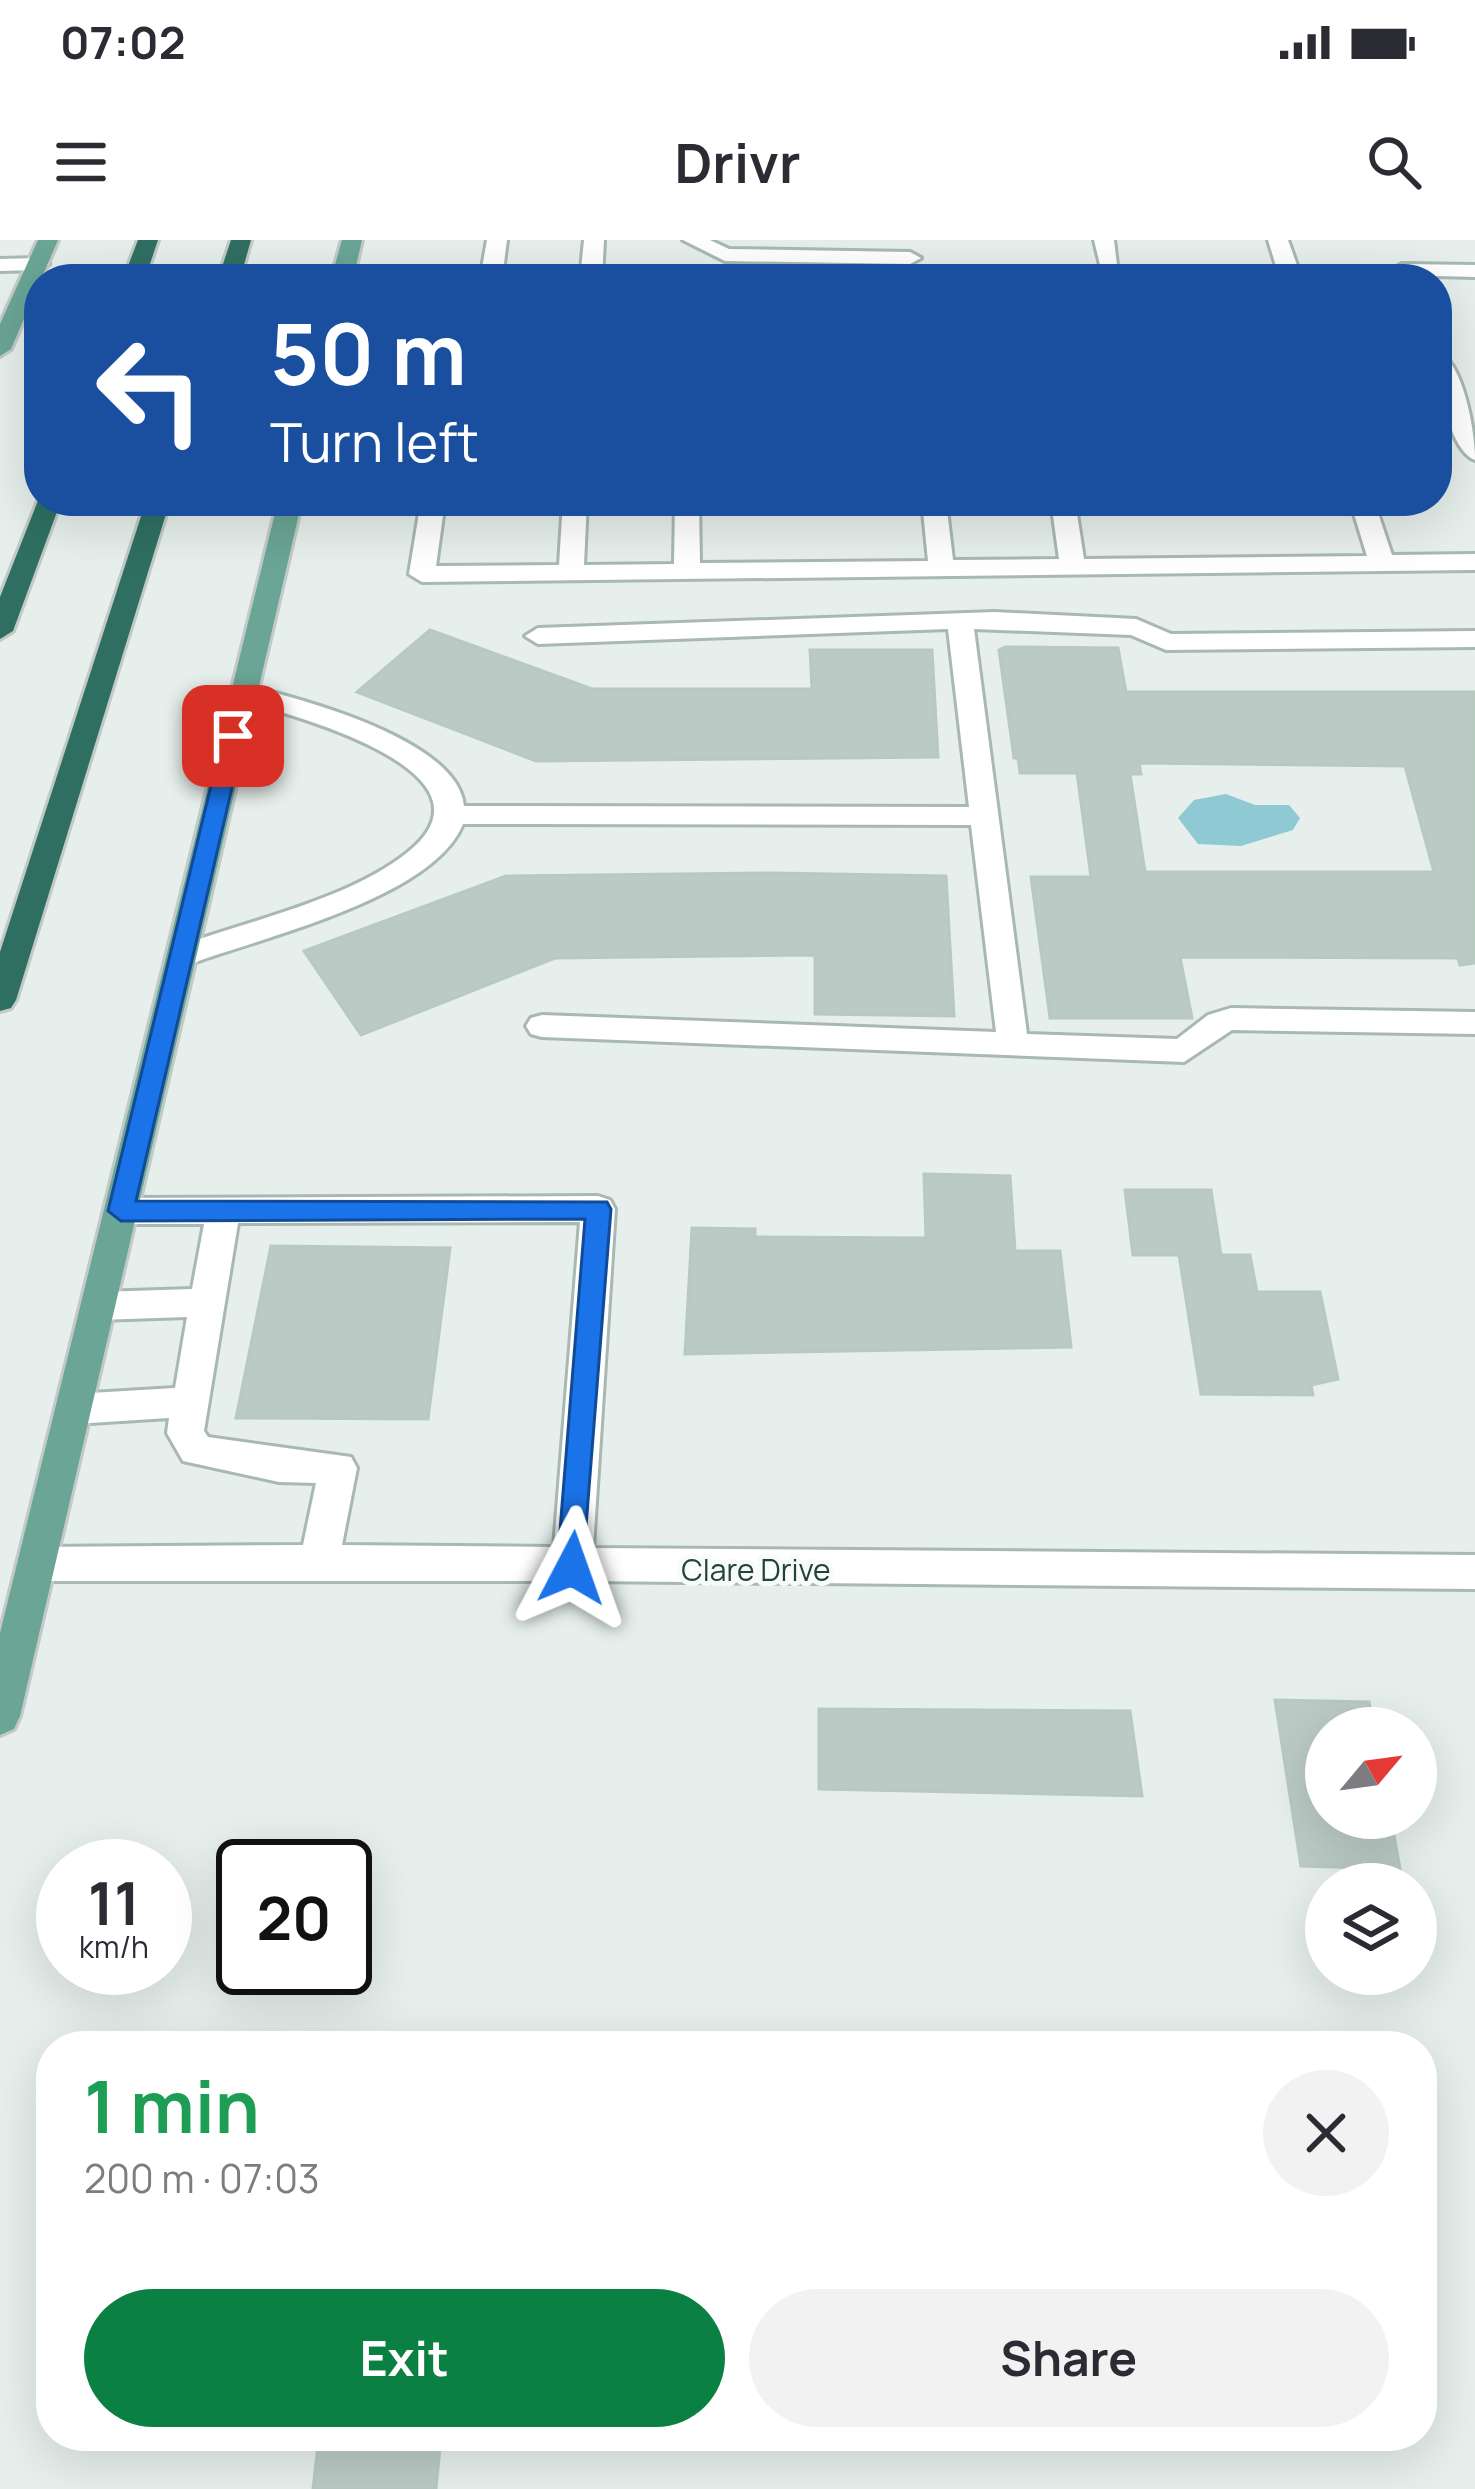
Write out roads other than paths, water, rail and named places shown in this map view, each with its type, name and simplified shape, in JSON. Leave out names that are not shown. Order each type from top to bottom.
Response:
[{"type":"highway","points":[[0,631],[44,516]]},
{"type":"highway","points":[[0,1000],[153,516]]},
{"type":"main road","points":[[0,349],[24,296]]},
{"type":"main road","points":[[0,1716],[286,516]]},
{"type":"street","points":[[693,240],[725,255],[910,258]]},
{"type":"street","points":[[1452,396],[1475,454]]},
{"type":"street","points":[[431,516],[422,574],[1475,562]]},
{"type":"street","points":[[571,572],[574,516]]},
{"type":"street","points":[[687,516],[687,571]]},
{"type":"street","points":[[936,516],[941,568]]},
{"type":"street","points":[[1065,516],[1072,567]]},
{"type":"street","points":[[1367,516],[1382,563]]},
{"type":"street","points":[[960,621],[1013,1046]]},
{"type":"street","points":[[538,636],[960,621],[1136,627],[1166,642],[1475,639]]},
{"type":"street","points":[[182,956],[386,879],[421,858],[442,838],[452,815],[450,799],[431,770],[373,734],[310,710],[244,693]]},
{"type":"street","points":[[452,815],[984,816]]},
{"type":"street","points":[[542,1026],[1184,1052],[1219,1023],[1231,1019],[1475,1023]]},
{"type":"street","points":[[121,1211],[598,1209],[572,1568]]},
{"type":"street","points":[[223,1211],[185,1432],[196,1450],[279,1466],[338,1468],[320,1562]]},
{"type":"street","points":[[99,1306],[206,1303]]},
{"type":"street","points":[[74,1408],[190,1402]]},
{"type":"street","name":"Clare Drive","points":[[36,1564],[1475,1572]]},
{"type":"water","points":[[1226,794],[1255,805],[1289,805],[1300,818],[1293,830],[1241,846],[1198,844],[1178,818],[1194,800]]}]
